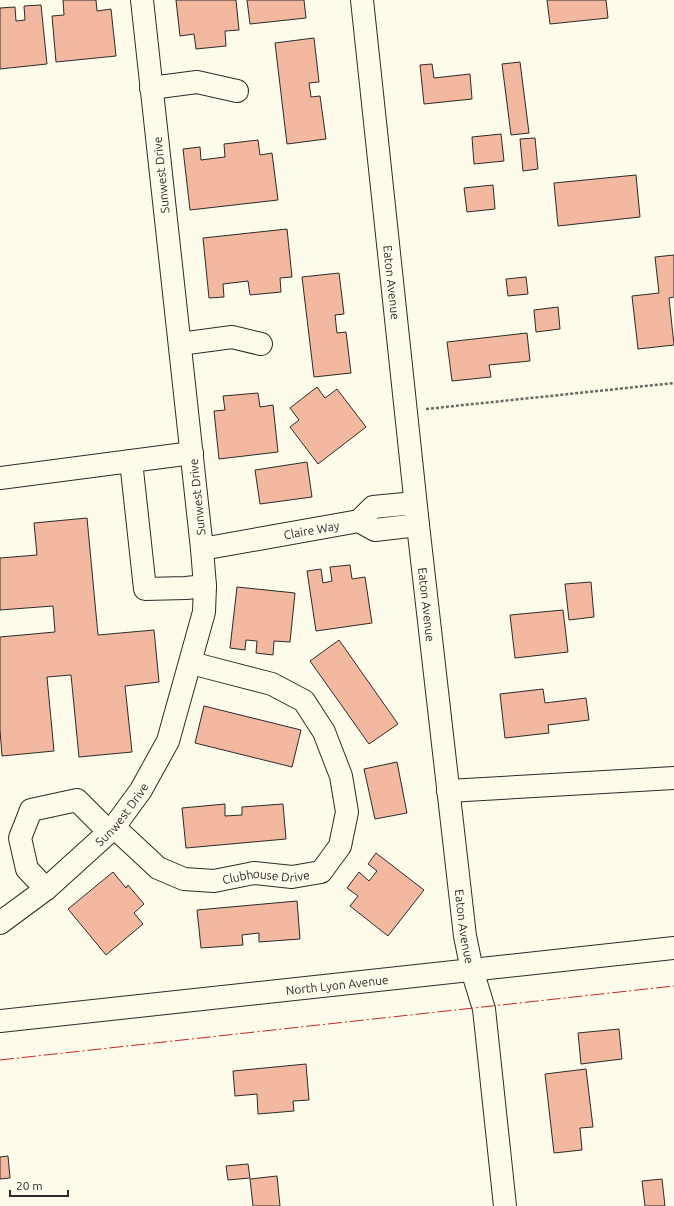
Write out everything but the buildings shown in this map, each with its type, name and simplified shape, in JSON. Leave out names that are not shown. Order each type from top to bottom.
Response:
[{"type":"street","name":"Sunwest Drive","points":[[0,923],[46,889],[111,829],[141,790],[168,741],[204,612],[205,586],[202,549],[142,0]]},
{"type":"street","name":"Eaton Avenue","points":[[362,0],[415,503],[465,936],[472,970],[484,1009],[505,1206]]},
{"type":"street","points":[[152,88],[197,82],[237,91]]},
{"type":"street","points":[[180,344],[232,337],[261,344]]},
{"type":"street","points":[[0,478],[192,453]]},
{"type":"street","points":[[131,461],[145,589],[205,586]]},
{"type":"street","points":[[415,503],[373,507],[359,521],[375,530],[418,525]]},
{"type":"street","name":"Claire Way","points":[[202,549],[359,521]]},
{"type":"street","name":"Clubhouse Drive","points":[[46,889],[27,869],[20,838],[31,810],[77,800],[158,868],[184,878],[214,881],[254,873],[292,877],[321,872],[340,846],[347,812],[341,776],[324,732],[304,701],[272,684],[191,662]]},
{"type":"street","points":[[448,791],[674,778]]},
{"type":"street","name":"North Lyon Avenue","points":[[0,1021],[674,948]]},
{"type":"path","points":[[406,411],[674,383]]},
{"type":"power","points":[[0,1060],[674,986]]}]
